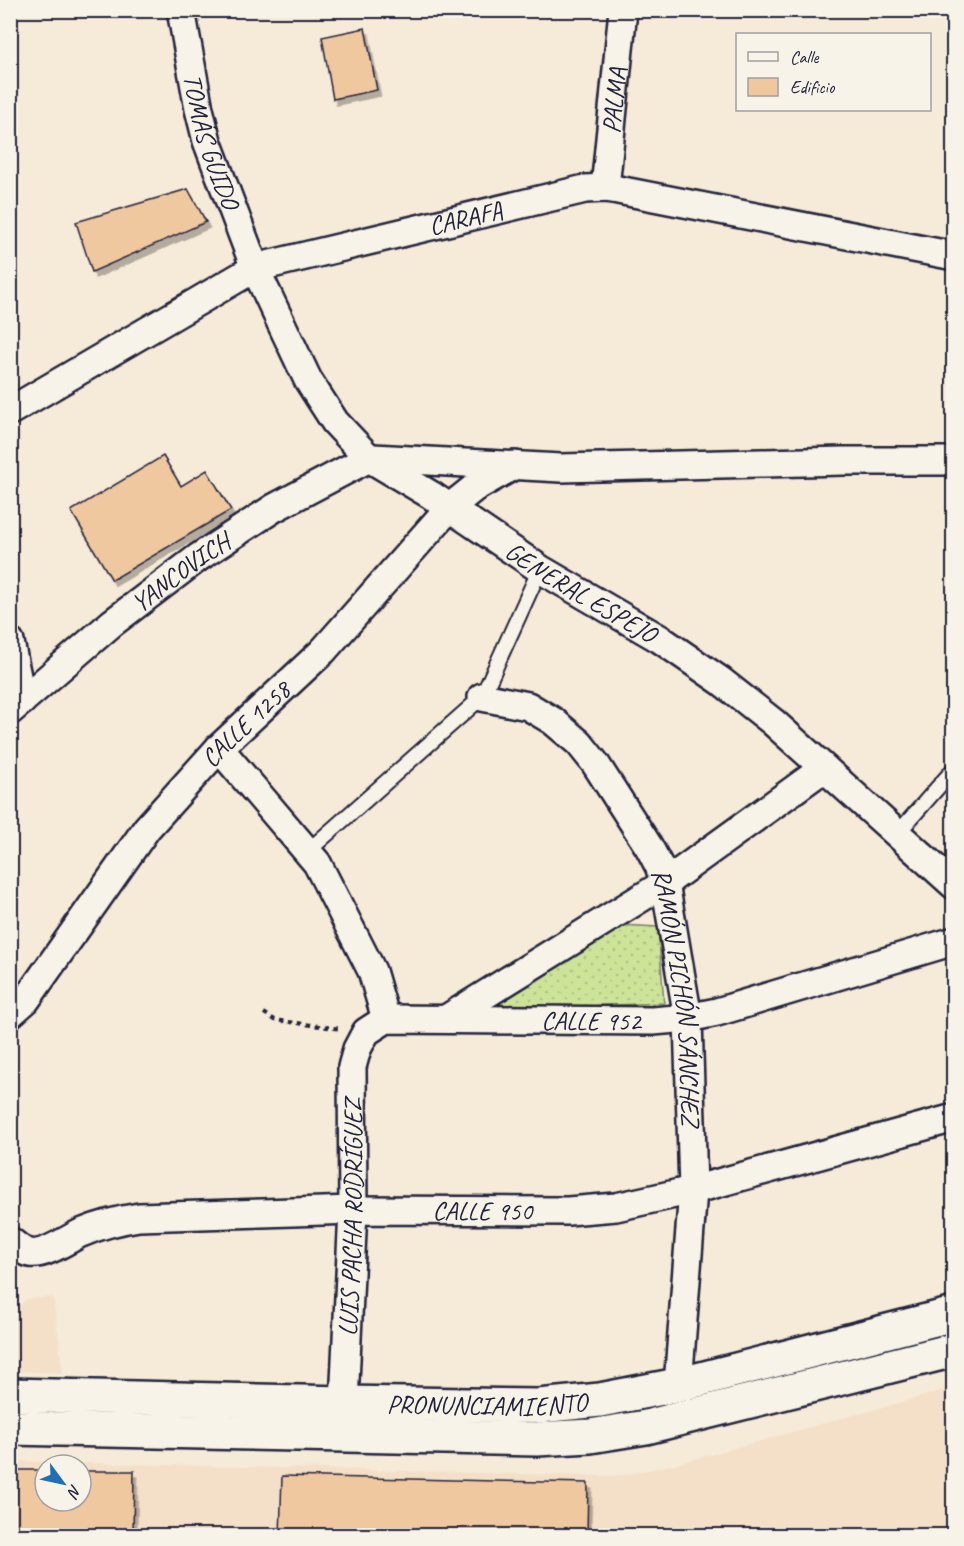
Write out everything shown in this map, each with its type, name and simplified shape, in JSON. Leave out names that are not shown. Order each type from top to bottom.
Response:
[{"type":"main road","name":"PRONUNCIAMIENTO","points":[[10,1395],[539,1406],[600,1400],[678,1385],[954,1314]]},
{"type":"main road","name":"PRONUNCIAMIENTO","points":[[10,1428],[525,1439],[590,1436],[646,1427],[954,1350]]},
{"type":"street","name":"TOMÁS GUIDO","points":[[182,10],[199,109],[207,141],[255,268]]},
{"type":"street","name":"PALMA","points":[[604,188],[623,10]]},
{"type":"street","name":"CARAFA","points":[[10,411],[255,268],[585,189],[604,188],[954,256]]},
{"type":"street","name":"GENERAL ESPEJO","points":[[255,268],[308,380],[335,422],[369,458],[431,495],[540,569],[660,639],[721,681],[774,722],[954,885]]},
{"type":"street","points":[[369,458],[561,468],[843,461],[954,461]]},
{"type":"street","name":"YANCOVICH","points":[[16,706],[112,623],[199,557],[273,508],[369,458]]},
{"type":"street","name":"CALLE 1258","points":[[10,1014],[26,1000],[147,828],[219,748],[323,651],[449,508],[474,488],[514,465]]},
{"type":"street","points":[[10,642],[16,706]]},
{"type":"street","name":"RAMÓN PICHÓN SÁNCHEZ","points":[[482,697],[528,706],[553,722],[579,744],[595,763],[649,847],[665,883],[688,1018],[693,1190],[678,1385]]},
{"type":"street","points":[[219,748],[317,863],[372,971],[376,1026]]},
{"type":"street","points":[[446,1020],[665,883],[824,768]]},
{"type":"street","name":"CALLE 952","points":[[376,1026],[446,1020],[653,1021],[688,1018],[717,1012],[954,941]]},
{"type":"street","name":"LUIS PACHA RODRÍGUEZ","points":[[344,1403],[353,1210],[352,1067],[357,1049],[376,1026]]},
{"type":"street","name":"CALLE 950","points":[[10,1241],[30,1254],[45,1251],[81,1233],[112,1222],[139,1217],[353,1210],[568,1211],[616,1206],[693,1190],[954,1118]]},
{"type":"lane","points":[[308,851],[482,697],[540,569]]},
{"type":"lane","points":[[897,834],[954,769]]},
{"type":"path","points":[[264,1013],[275,1020],[376,1026]]},
{"type":"shaded area","points":[[53,1297],[63,1373],[11,1371],[11,1316],[26,1299]]},
{"type":"shaded area","points":[[953,1388],[953,1535],[11,1536],[11,1461],[33,1462],[33,1513],[93,1513],[93,1463],[624,1475],[676,1464]]},
{"type":"green space","points":[[620,925],[658,927],[664,1003],[489,1010]]},
{"type":"building","points":[[365,28],[377,90],[333,99],[322,37]]},
{"type":"building","points":[[188,189],[206,222],[92,272],[76,222]]},
{"type":"building","points":[[163,456],[181,486],[207,470],[231,510],[112,580],[71,511]]},
{"type":"building","points":[[10,1470],[33,1470],[33,1513],[93,1513],[93,1471],[134,1471],[133,1536],[10,1536]]},
{"type":"building","points":[[282,1476],[588,1483],[587,1536],[280,1536]]}]
